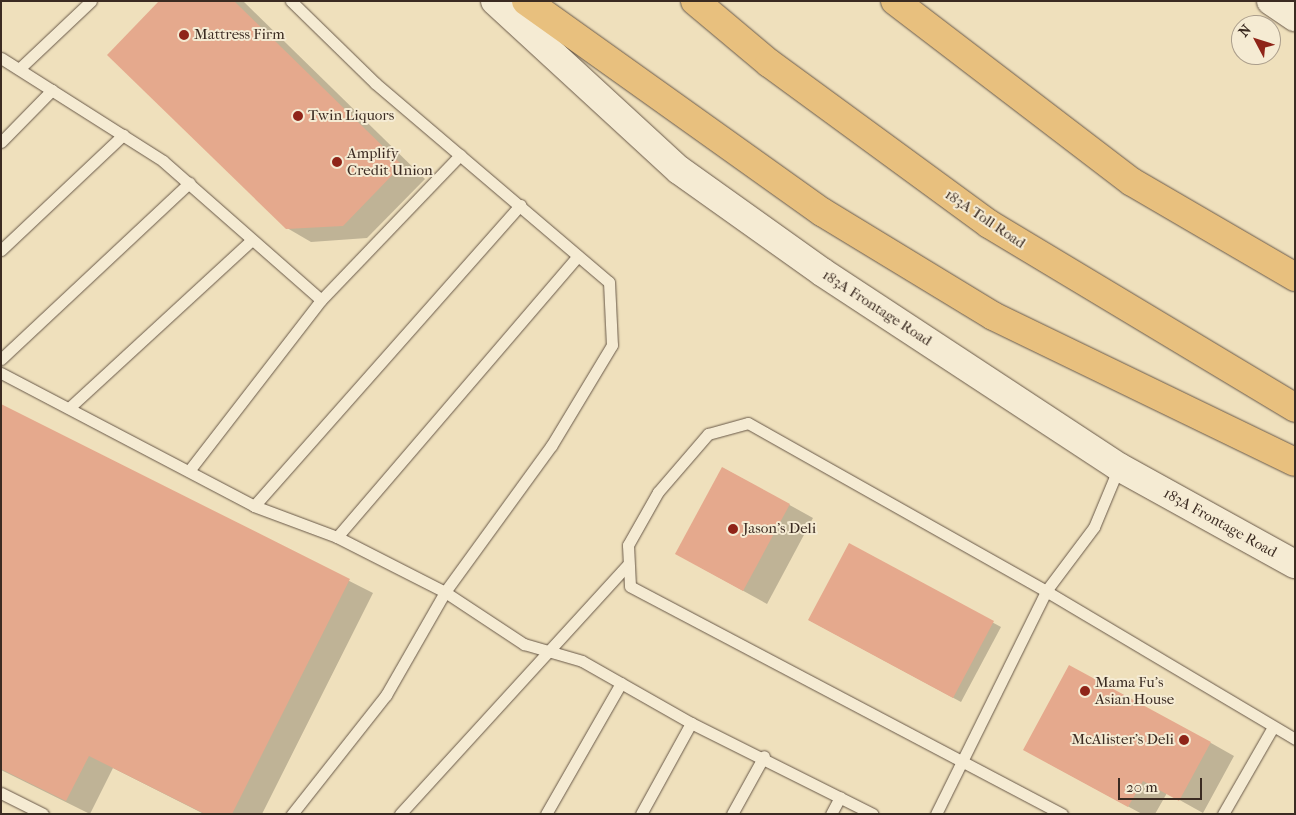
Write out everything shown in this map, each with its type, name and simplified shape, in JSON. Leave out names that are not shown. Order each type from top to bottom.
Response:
[{"type":"highway","points":[[526,1],[822,212],[993,316],[1295,462]]},
{"type":"highway","name":"183A Toll Road","points":[[694,1],[769,63],[989,224],[1295,408]]},
{"type":"highway","points":[[895,1],[1132,182],[1295,276]]},
{"type":"main road","name":"183A Frontage Road","points":[[496,1],[679,170],[822,272],[1119,467],[1295,564]]},
{"type":"main road","points":[[1271,1],[1295,16]]},
{"type":"lane","points":[[19,69],[91,1]]},
{"type":"lane","points":[[291,1],[375,83],[609,282],[612,345],[551,446],[445,592],[386,694],[292,814]]},
{"type":"lane","points":[[1,58],[123,135],[189,183],[321,300]]},
{"type":"lane","points":[[1,142],[52,90]]},
{"type":"lane","points":[[1,250],[123,135]]},
{"type":"lane","points":[[189,471],[321,300],[460,155]]},
{"type":"lane","points":[[1,359],[189,183]]},
{"type":"lane","points":[[254,506],[520,205]]},
{"type":"lane","points":[[69,408],[252,240]]},
{"type":"lane","points":[[337,537],[578,256]]},
{"type":"lane","points":[[1,373],[254,506],[337,537],[445,592],[524,644],[582,662],[691,723],[764,756],[873,814]]},
{"type":"lane","points":[[1062,814],[965,761],[630,586],[628,545],[664,485],[708,434],[748,423],[1046,591],[1295,739]]},
{"type":"lane","points":[[936,814],[965,761],[1046,591],[1094,527],[1119,467]]},
{"type":"lane","points":[[401,814],[628,564]]},
{"type":"lane","points":[[546,814],[621,683]]},
{"type":"lane","points":[[641,814],[691,723]]},
{"type":"lane","points":[[1223,814],[1273,727]]},
{"type":"lane","points":[[732,814],[764,756]]},
{"type":"lane","points":[[1,793],[43,814]]},
{"type":"lane","points":[[831,814],[840,797]]},
{"type":"building","points":[[159,1],[234,1],[402,165],[343,226],[286,229],[107,55]]},
{"type":"building","points":[[1,404],[350,579],[232,814],[205,814],[89,756],[66,801],[1,769]]},
{"type":"building","name":"Jason's Deli","points":[[722,467],[790,504],[743,591],[675,554]]},
{"type":"building","points":[[849,543],[994,621],[953,698],[808,620]]},
{"type":"building","points":[[1069,665],[1211,742],[1179,801],[1143,781],[1128,807],[1023,750]]},
{"type":"place","name":"Mattress Firm","points":[[184,35]]},
{"type":"place","name":"Twin Liquors","points":[[298,116]]},
{"type":"place","name":"Amplify Credit Union","points":[[337,162]]},
{"type":"place","name":"Jason's Deli","points":[[733,529]]},
{"type":"place","name":"Mama Fu's Asian House","points":[[1085,691]]},
{"type":"place","name":"McAlister's Deli","points":[[1184,740]]}]
